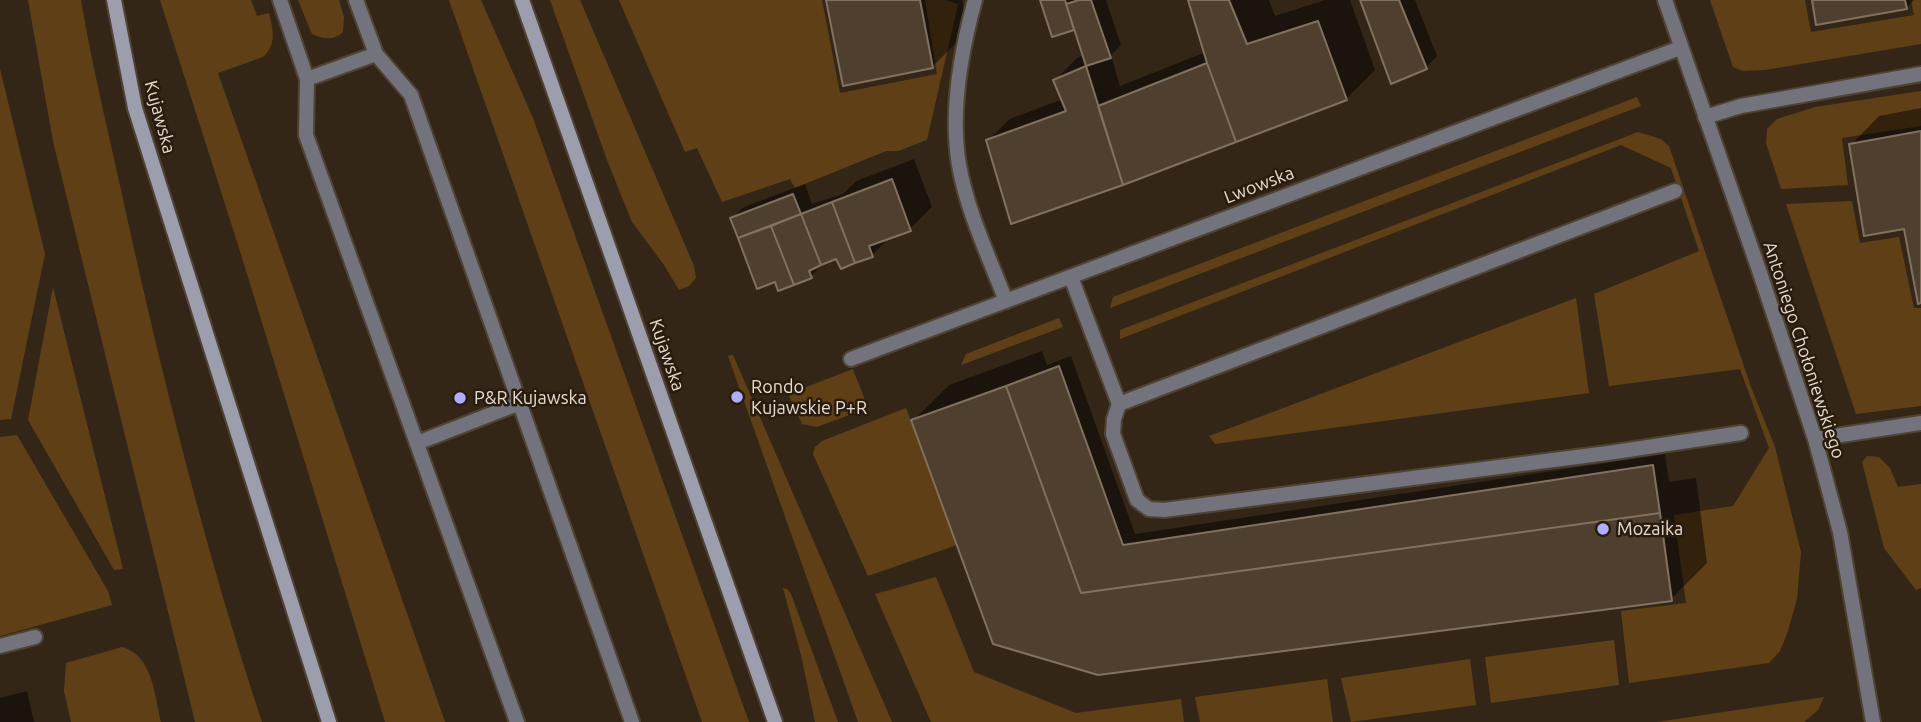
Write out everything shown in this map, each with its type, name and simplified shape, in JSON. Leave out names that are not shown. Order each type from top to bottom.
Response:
[{"type":"main road","name":"Kujawska","points":[[114,0],[135,108],[329,722]]},
{"type":"main road","name":"Kujawska","points":[[522,0],[775,722]]},
{"type":"street","points":[[280,0],[307,79],[306,135],[517,722]]},
{"type":"street","points":[[356,0],[376,54],[411,95],[632,722]]},
{"type":"street","points":[[975,0],[965,41],[957,101],[957,154],[966,195],[1006,301]]},
{"type":"street","name":"Antoniego Chołoniewskiego","points":[[1665,0],[1815,439],[1840,532],[1873,722]]},
{"type":"street","name":"Lwowska","points":[[851,359],[1680,48]]},
{"type":"street","points":[[307,79],[376,54]]},
{"type":"street","points":[[1704,117],[1741,106],[1921,74]]},
{"type":"street","points":[[1119,404],[1675,191]]},
{"type":"street","points":[[1071,277],[1119,404],[1113,434],[1137,499],[1149,509],[1164,510],[1608,453],[1741,433]]},
{"type":"street","points":[[417,443],[520,403]]},
{"type":"street","points":[[1815,439],[1921,423]]},
{"type":"street","points":[[0,646],[34,637]]},
{"type":"shaded area","points":[[28,0],[81,0],[102,107],[171,406],[223,597],[262,722],[195,722],[53,141]]},
{"type":"shaded area","points":[[160,0],[251,0],[257,16],[269,13],[273,36],[263,57],[218,73],[445,722],[385,722]]},
{"type":"shaded area","points":[[298,0],[339,0],[344,17],[343,32],[328,38],[312,34]]},
{"type":"shaded area","points":[[449,0],[481,0],[533,118],[749,722],[702,722]]},
{"type":"shaded area","points":[[550,0],[580,0],[694,266],[696,278],[689,286],[679,290],[632,222]]},
{"type":"shaded area","points":[[619,0],[822,0],[840,93],[937,74],[925,0],[946,0],[958,4],[927,140],[898,151],[886,151],[795,188],[790,179],[722,202],[697,148],[685,152]]},
{"type":"shaded area","points":[[1710,0],[1805,0],[1811,32],[1914,15],[1911,0],[1921,0],[1921,44],[1765,70],[1743,71],[1733,67]]},
{"type":"shaded area","points":[[0,69],[45,254],[11,419],[0,420]]},
{"type":"shaded area","points":[[1921,91],[1921,126],[1842,138],[1848,185],[1781,189],[1766,143],[1767,129],[1777,119],[1815,107]]},
{"type":"shaded area","points":[[1637,97],[1641,106],[1110,308],[1113,297]]},
{"type":"shaded area","points":[[1638,132],[1661,139],[1669,146],[1751,387],[1775,447],[1801,552],[1797,599],[1787,634],[1780,651],[1769,663],[1629,683],[1621,611],[1686,603],[1674,515],[1733,506],[1769,448],[1740,369],[1609,386],[1594,294],[1699,251],[1671,168],[1621,145],[1120,339],[1120,330]]},
{"type":"shaded area","points":[[1852,201],[1860,243],[1899,237],[1914,308],[1921,308],[1921,406],[1856,414],[1786,204]]},
{"type":"shaded area","points":[[53,287],[123,569],[114,570],[28,420]]},
{"type":"shaded area","points":[[1576,298],[1589,393],[1215,444],[1209,436]]},
{"type":"shaded area","points":[[1059,318],[1063,327],[961,365],[966,354]]},
{"type":"shaded area","points":[[733,355],[892,722],[858,722],[728,356]]},
{"type":"shaded area","points":[[853,369],[868,408],[817,427],[802,424],[788,394]]},
{"type":"shaded area","points":[[906,408],[957,545],[868,576],[813,454],[815,447],[822,441]]},
{"type":"shaded area","points":[[17,435],[108,591],[112,605],[0,636],[0,437]]},
{"type":"shaded area","points":[[1867,456],[1879,457],[1890,468],[1898,487],[1921,484],[1921,588],[1916,590],[1884,548],[1862,462]]},
{"type":"shaded area","points":[[936,577],[974,672],[1076,713],[1181,699],[1184,722],[931,722],[875,594]]},
{"type":"shaded area","points":[[783,588],[791,594],[838,722],[815,722]]},
{"type":"shaded area","points":[[1614,640],[1619,685],[1491,703],[1485,657]]},
{"type":"shaded area","points":[[122,647],[132,652],[146,667],[154,688],[161,722],[71,722],[64,691],[66,663]]},
{"type":"shaded area","points":[[1470,659],[1476,705],[1351,722],[1341,678]]},
{"type":"shaded area","points":[[1327,679],[1333,722],[1200,722],[1195,697]]},
{"type":"shaded area","points":[[1824,697],[1818,710],[1804,722],[1657,722]]},
{"type":"building","points":[[826,0],[920,0],[933,68],[843,86]]},
{"type":"building","points":[[1040,0],[1065,0],[1074,30],[1052,37]]},
{"type":"building","points":[[1091,0],[1111,58],[1086,66],[1066,4]]},
{"type":"building","points":[[1188,0],[1229,0],[1247,44],[1318,21],[1347,100],[1236,142],[1207,63]]},
{"type":"building","points":[[1360,0],[1399,0],[1427,69],[1391,84]]},
{"type":"building","points":[[1812,0],[1905,0],[1907,9],[1816,25]]},
{"type":"building","points":[[1207,63],[1236,142],[1123,185],[1098,106]]},
{"type":"building","points":[[1086,66],[1123,185],[1011,224],[986,140],[1066,111],[1053,80]]},
{"type":"building","points":[[1921,131],[1921,303],[1918,304],[1904,229],[1864,236],[1849,144]]},
{"type":"building","points":[[892,179],[911,231],[869,246],[873,257],[855,263],[832,202]]},
{"type":"building","points":[[793,194],[801,214],[738,238],[730,218]]},
{"type":"building","points":[[832,202],[855,263],[841,269],[836,259],[821,265],[801,214]]},
{"type":"building","points":[[801,214],[821,265],[809,271],[812,278],[794,285],[771,226]]},
{"type":"building","points":[[771,226],[794,285],[778,291],[775,282],[757,289],[738,238]]},
{"type":"building","points":[[1059,366],[1123,545],[1653,465],[1660,513],[1081,593],[1006,386]]},
{"type":"building","name":"Mozaika","points":[[1006,386],[1081,593],[1660,513],[1672,601],[1098,675],[993,644],[911,420]]},
{"type":"place","name":"Rondo Kujawskie P+R","points":[[737,397]]},
{"type":"place","name":"P&R Kujawska","points":[[460,398]]},
{"type":"place","name":"Mozaika","points":[[1603,529]]}]
